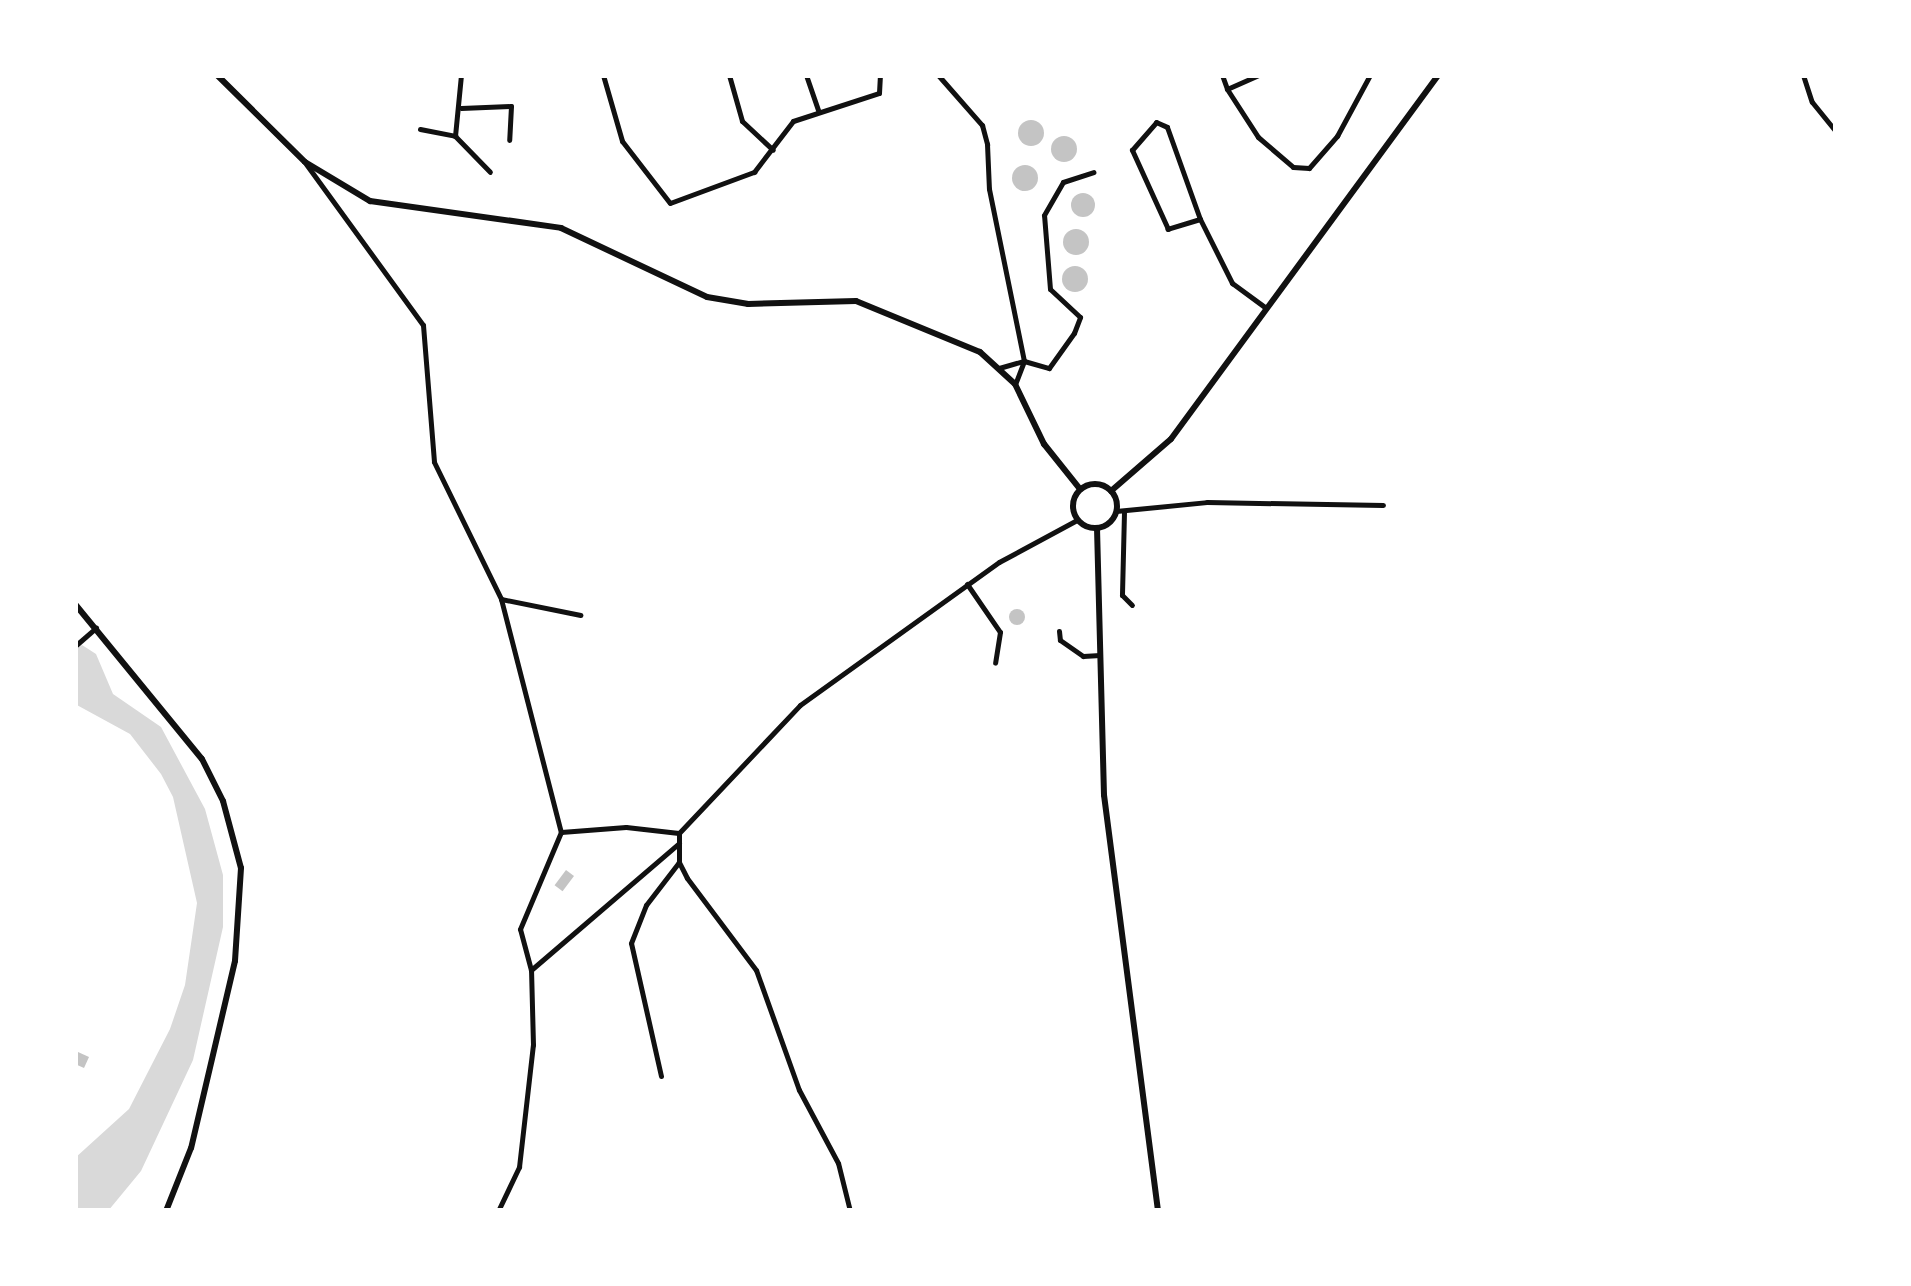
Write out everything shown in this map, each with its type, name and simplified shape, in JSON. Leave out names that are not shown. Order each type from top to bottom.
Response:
[{"type":"street","points":[[217,75],[305,162],[396,283],[428,344],[427,436],[434,462],[502,599],[561,832],[520,928],[531,970],[527,1090],[519,1166],[498,1211]]},
{"type":"street","points":[[455,136],[460,75]]},
{"type":"street","points":[[603,75],[632,158],[670,203],[679,203],[709,184],[754,172],[793,121],[879,93],[880,75]]},
{"type":"street","points":[[729,75],[742,121],[773,150]]},
{"type":"street","points":[[806,75],[819,112]]},
{"type":"street","points":[[938,75],[982,126],[1024,361],[1016,384]]},
{"type":"street","points":[[1222,75],[1258,137],[1293,167],[1309,168],[1337,136],[1370,75]]},
{"type":"street","points":[[1228,89],[1258,75]]},
{"type":"street","points":[[1111,491],[1171,439],[1438,75]]},
{"type":"street","points":[[1804,75],[1812,102],[1836,132]]},
{"type":"street","points":[[460,108],[511,106],[510,140]]},
{"type":"street","points":[[1200,220],[1168,230],[1132,150],[1156,122],[1167,127],[1200,220],[1232,283],[1266,308]]},
{"type":"street","points":[[420,130],[455,136],[490,172]]},
{"type":"street","points":[[305,162],[370,201],[575,232],[727,303],[856,300],[980,352],[1016,384],[1054,460],[1080,490]]},
{"type":"street","points":[[999,368],[1024,361],[1049,368],[1080,317],[1050,289],[1044,215],[1063,182],[1094,172]]},
{"type":"street","points":[[1097,528],[1077,520],[1072,507],[1080,490],[1094,484],[1111,491],[1120,511],[1122,595],[1132,605]]},
{"type":"street","points":[[1097,528],[1120,511],[1208,502],[1383,506]]},
{"type":"street","points":[[850,1211],[845,1186],[799,1090],[745,948],[679,862],[679,834],[800,705],[967,584],[1077,520]]},
{"type":"street","points":[[1097,528],[1104,795],[1158,1211]]},
{"type":"street","points":[[967,584],[1000,632],[994,663]]},
{"type":"street","points":[[502,599],[580,615]]},
{"type":"street","points":[[75,604],[202,759],[223,801],[241,868],[235,962],[191,1148],[166,1211]]},
{"type":"street","points":[[77,644],[96,628]]},
{"type":"street","points":[[1059,631],[1060,640],[1083,656],[1103,655]]},
{"type":"street","points":[[561,832],[626,826],[679,834]]},
{"type":"street","points":[[531,970],[679,842]]},
{"type":"street","points":[[660,1076],[631,943],[646,905],[679,862]]},
{"type":"shaded area","points":[[82,645],[96,654],[113,694],[161,727],[205,809],[223,875],[223,927],[193,1060],[141,1171],[108,1211],[75,1211],[75,1158],[129,1109],[170,1029],[185,985],[197,903],[173,797],[161,774],[130,734],[75,704],[75,650]]},
{"type":"building","points":[[1031,120],[1040,124],[1044,133],[1040,142],[1031,146],[1022,142],[1018,133],[1022,124]]},
{"type":"building","points":[[1064,136],[1073,140],[1077,149],[1073,158],[1064,162],[1055,158],[1051,149],[1055,140]]},
{"type":"building","points":[[1025,165],[1034,169],[1038,178],[1034,187],[1025,191],[1016,187],[1012,178],[1016,169]]},
{"type":"building","points":[[1078,193],[1088,193],[1095,205],[1088,217],[1078,217],[1071,210],[1071,200]]},
{"type":"building","points":[[1076,229],[1085,233],[1089,242],[1085,251],[1076,255],[1067,251],[1063,242],[1067,233]]},
{"type":"building","points":[[1075,266],[1084,270],[1088,279],[1084,288],[1075,292],[1066,288],[1062,279],[1066,270]]},
{"type":"building","points":[[1017,609],[1025,617],[1017,625],[1009,617]]},
{"type":"building","points":[[566,870],[574,876],[563,891],[555,885]]},
{"type":"building","points":[[78,1052],[89,1057],[84,1068],[75,1064]]}]
